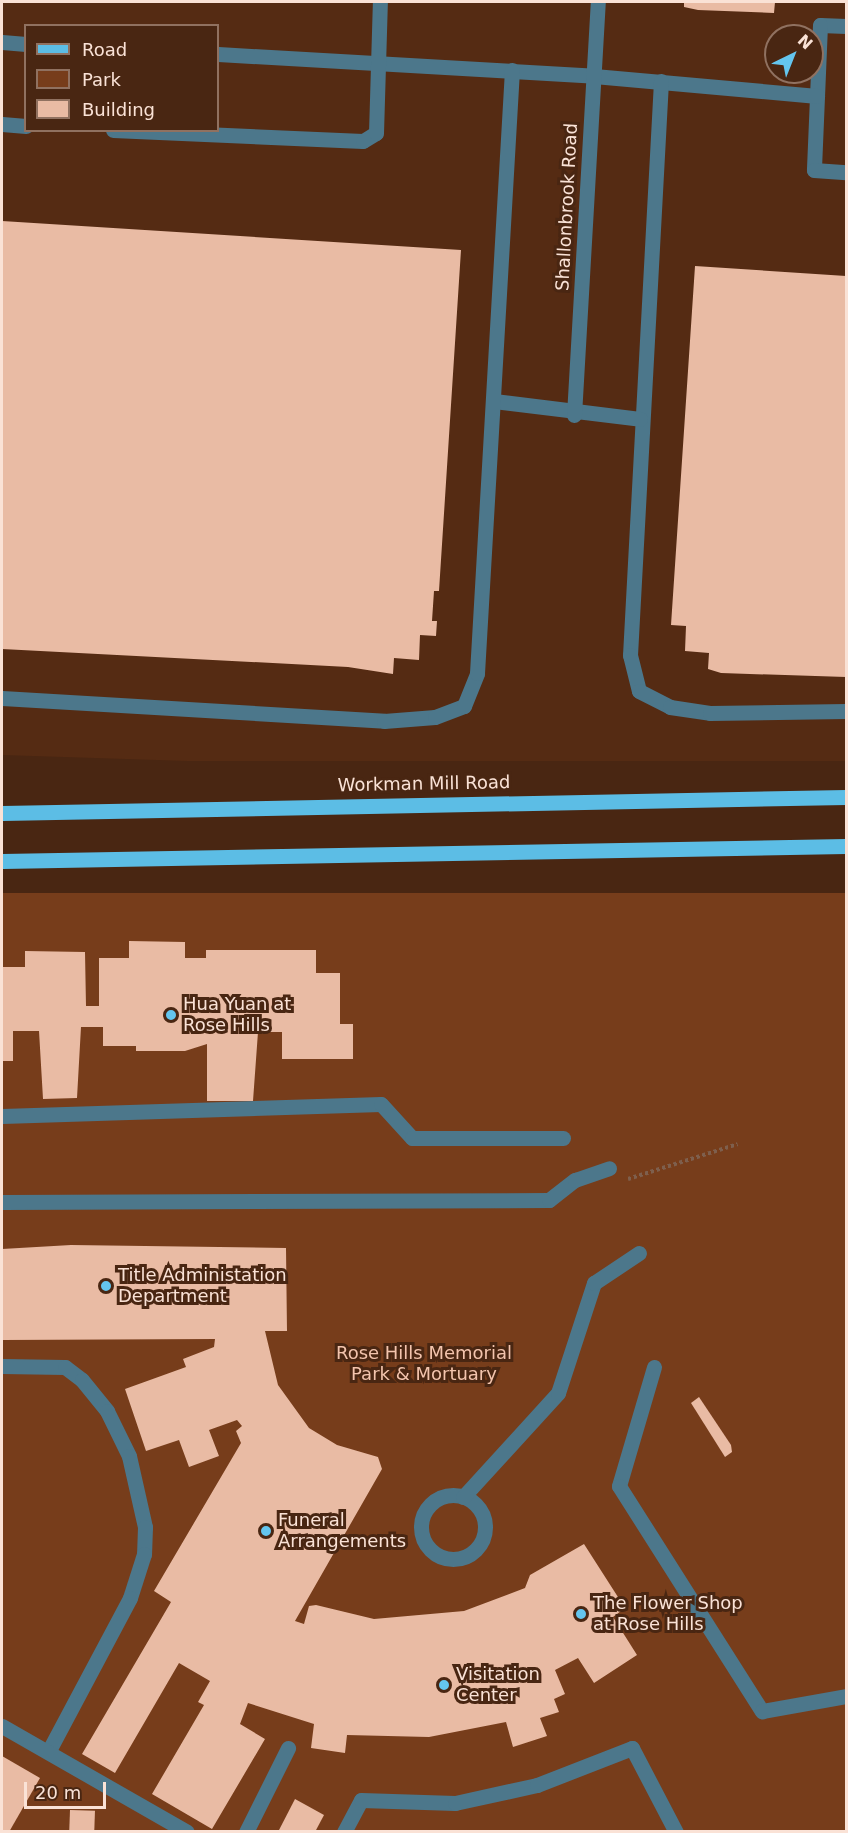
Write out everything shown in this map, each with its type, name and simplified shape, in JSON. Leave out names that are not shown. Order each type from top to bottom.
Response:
[{"type":"main road","name":"Workman Mill Road","points":[[2,813],[846,797]]},
{"type":"main road","points":[[2,861],[846,846]]},
{"type":"lane","points":[[158,132],[363,141],[376,133],[380,2]]},
{"type":"lane","name":"Shallonbrook Road","points":[[573,415],[598,2]]},
{"type":"lane","points":[[846,26],[820,25],[814,170],[846,172]]},
{"type":"lane","points":[[2,42],[24,44]]},
{"type":"lane","points":[[219,54],[512,70],[817,96]]},
{"type":"lane","points":[[2,698],[384,721],[435,717],[464,706],[477,673],[512,70]]},
{"type":"lane","points":[[660,81],[639,419],[630,655],[639,691],[670,707],[710,713],[846,711]]},
{"type":"lane","points":[[2,124],[24,126]]},
{"type":"lane","points":[[494,401],[573,415],[639,419]]},
{"type":"lane","points":[[2,1116],[381,1104],[412,1138],[563,1138]]},
{"type":"lane","points":[[2,1202],[549,1200],[575,1180],[609,1168]]},
{"type":"lane","points":[[463,1497],[558,1393],[594,1283],[639,1253]]},
{"type":"lane","points":[[2,1366],[65,1367],[82,1380],[107,1411],[129,1456],[145,1527],[144,1554],[130,1598],[48,1752]]},
{"type":"lane","points":[[654,1367],[619,1486],[762,1711],[846,1696]]},
{"type":"lane","points":[[443,1496],[463,1497],[485,1520],[483,1542],[467,1557],[445,1559],[422,1539],[422,1518],[443,1496]]},
{"type":"lane","points":[[2,1726],[186,1832]]},
{"type":"lane","points":[[246,1832],[288,1748]]},
{"type":"lane","points":[[344,1832],[361,1800],[455,1803],[537,1785],[632,1748],[676,1832]]},
{"type":"path","points":[[624,1180],[738,1144]]},
{"type":"shaded area","points":[[2,2],[846,2],[846,761],[188,761],[2,755]]},
{"type":"green space","name":"Rose Hills Memorial Park & Mortuary","points":[[2,893],[846,893],[846,1832],[2,1832]]},
{"type":"building","points":[[684,2],[775,2],[774,13],[698,10],[684,7]]},
{"type":"building","points":[[2,221],[461,250],[439,591],[434,591],[432,621],[437,621],[436,636],[420,635],[419,660],[394,658],[393,674],[348,667],[2,649]]},
{"type":"building","points":[[695,266],[846,276],[846,677],[721,673],[708,669],[709,653],[685,651],[686,626],[671,625]]},
{"type":"building","name":"Hua Yuan at Rose Hills","points":[[129,941],[185,942],[185,958],[206,958],[206,950],[316,950],[316,973],[340,973],[340,1024],[353,1024],[353,1059],[282,1059],[282,1032],[258,1032],[253,1101],[207,1101],[207,1044],[185,1051],[136,1051],[136,1046],[103,1046],[103,1027],[81,1027],[77,1098],[43,1099],[39,1031],[13,1031],[13,1061],[2,1061],[2,967],[25,967],[25,951],[85,952],[86,1006],[99,1006],[99,958],[129,958]]},
{"type":"building","points":[[71,1245],[286,1248],[287,1331],[265,1331],[278,1385],[309,1428],[337,1445],[378,1457],[382,1469],[295,1621],[304,1624],[309,1606],[316,1605],[374,1619],[464,1611],[525,1588],[530,1575],[584,1544],[625,1608],[613,1617],[637,1655],[594,1683],[578,1658],[555,1670],[565,1694],[554,1699],[559,1712],[540,1718],[547,1736],[513,1747],[506,1722],[429,1737],[347,1735],[345,1753],[311,1748],[314,1724],[248,1703],[240,1724],[265,1739],[212,1829],[152,1794],[204,1705],[198,1702],[210,1681],[179,1663],[115,1773],[82,1754],[171,1602],[154,1591],[241,1443],[236,1431],[242,1426],[237,1420],[209,1430],[219,1456],[189,1467],[179,1440],[146,1451],[125,1389],[186,1367],[183,1359],[214,1347],[215,1339],[2,1340],[2,1249]]},
{"type":"building","points":[[699,1397],[731,1445],[732,1452],[725,1457],[691,1403]]},
{"type":"building","points":[[2,1756],[40,1778],[9,1832],[2,1832]]},
{"type":"building","points":[[295,1799],[324,1815],[315,1832],[278,1832]]},
{"type":"building","points":[[70,1810],[95,1811],[94,1832],[69,1832]]},
{"type":"place","name":"Hua Yuan at Rose Hills","points":[[171,1015]]},
{"type":"place","name":"Title Administation Department","points":[[106,1286]]},
{"type":"place","name":"Funeral Arrangements","points":[[266,1531]]},
{"type":"place","name":"The Flower Shop at Rose Hills","points":[[581,1614]]},
{"type":"place","name":"Visitation Center","points":[[444,1685]]}]
